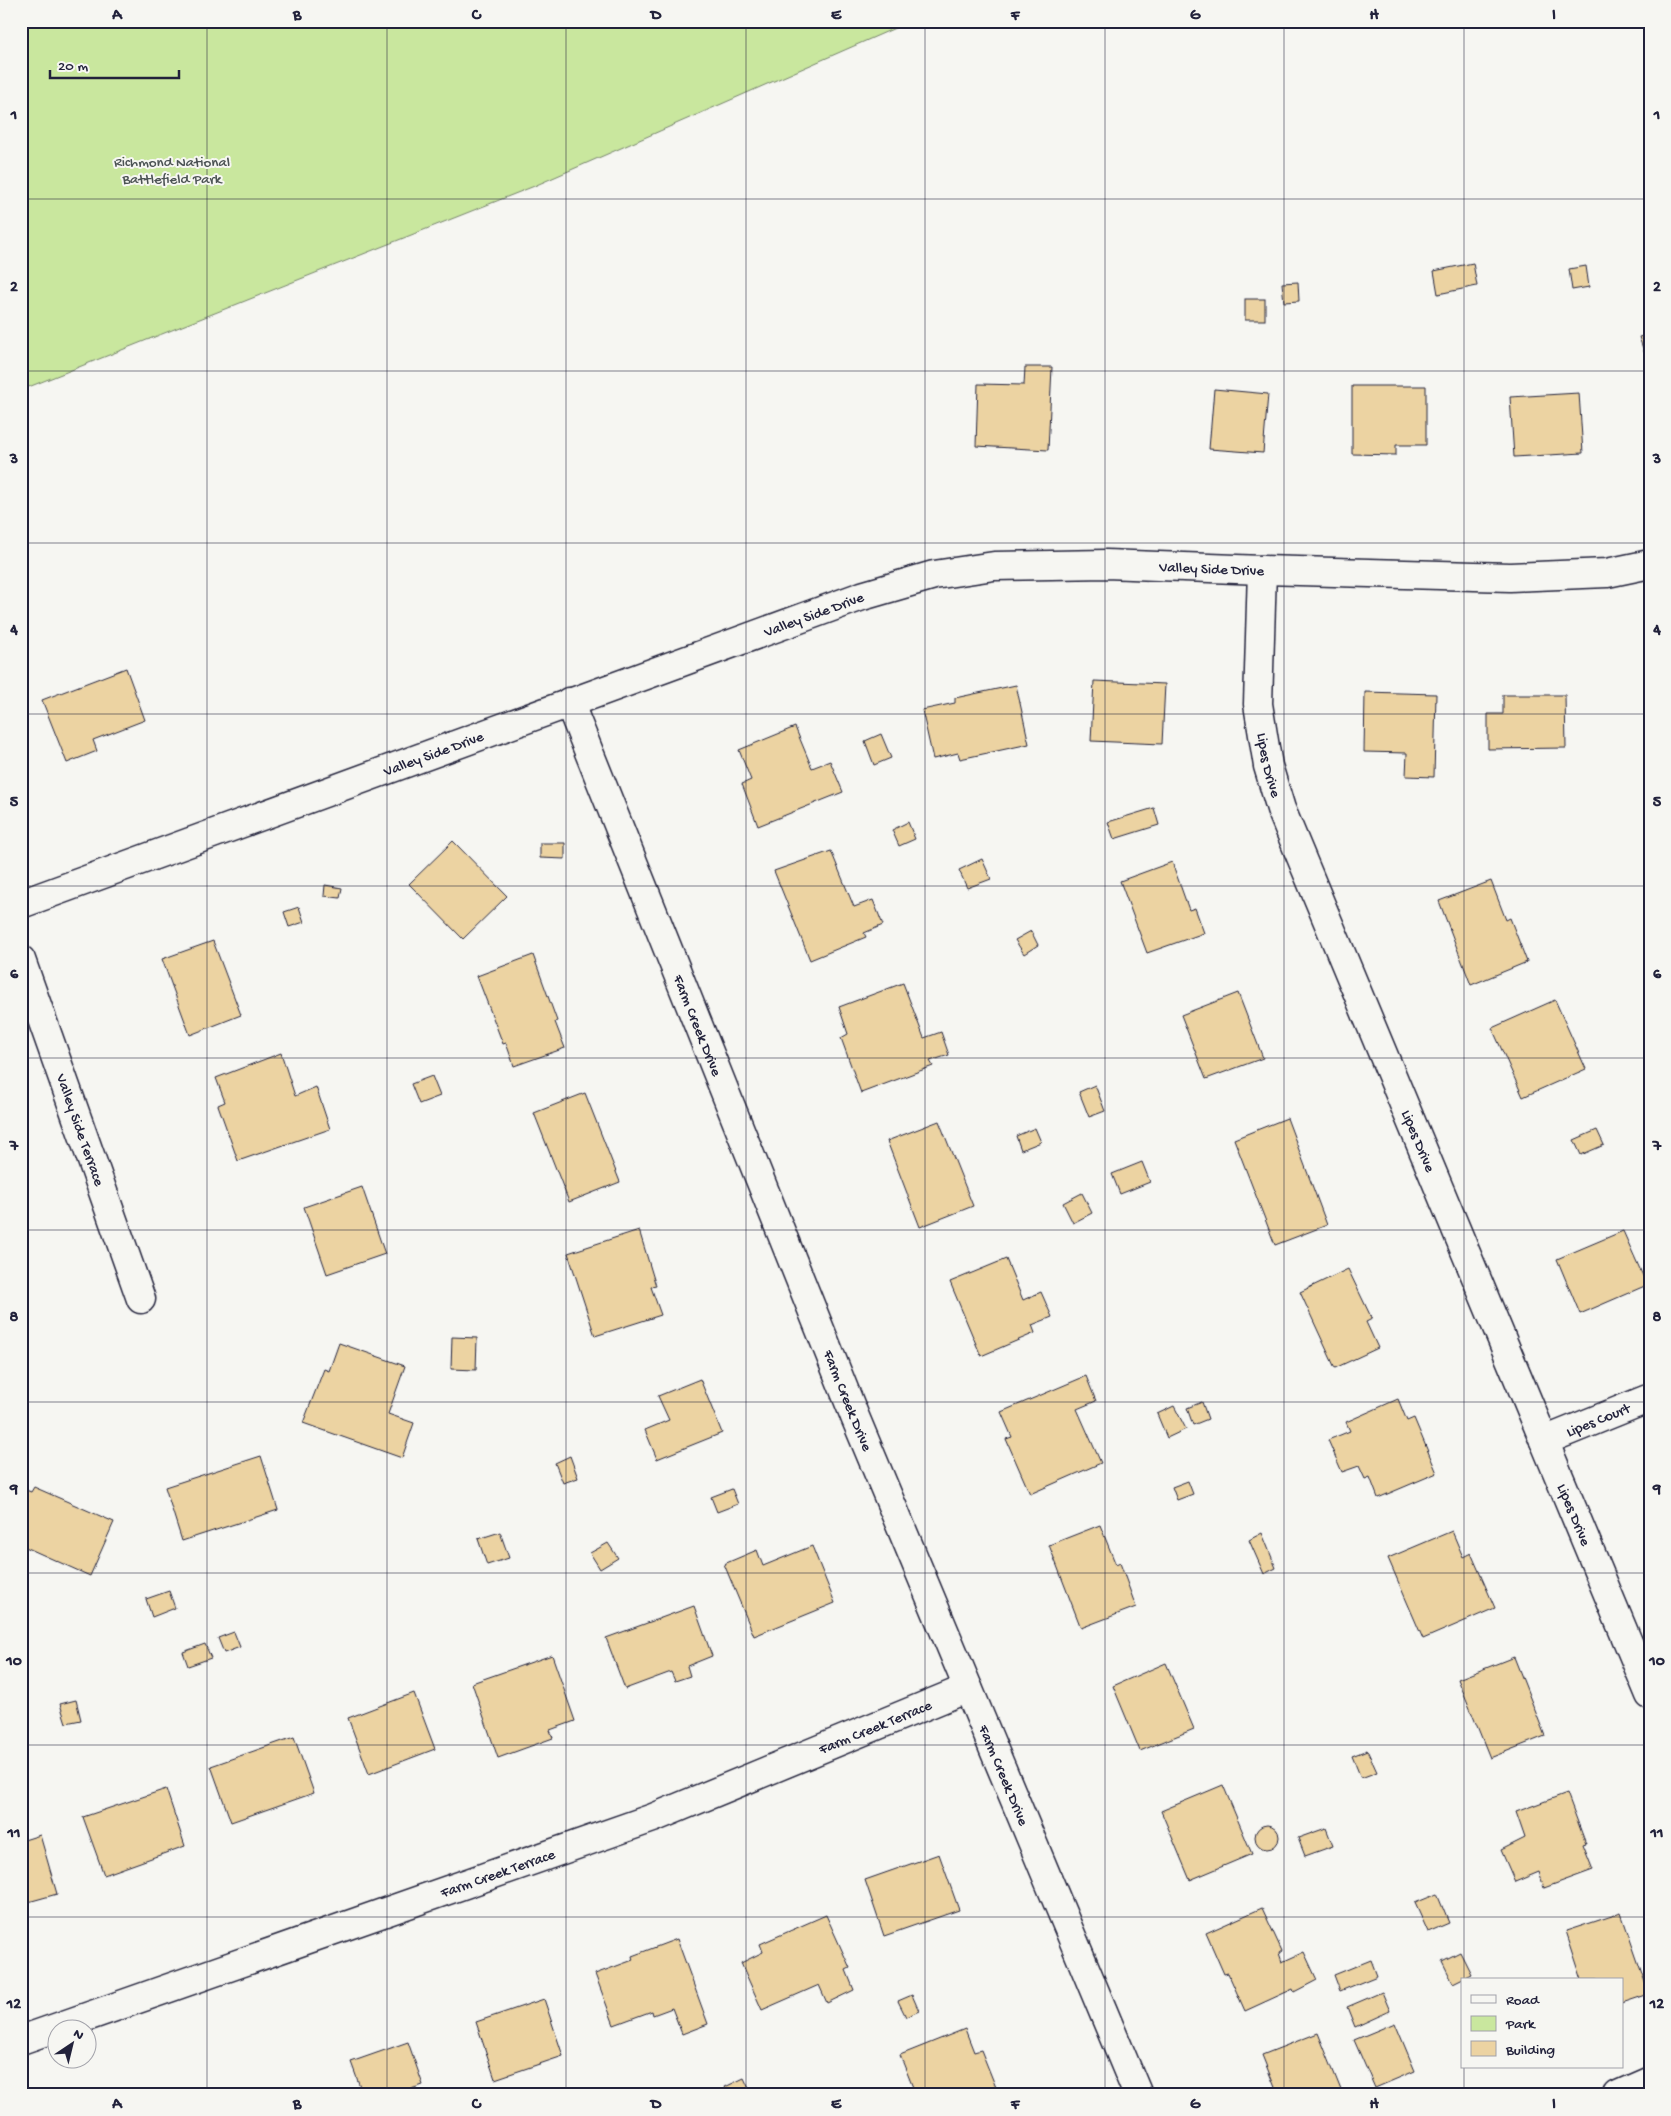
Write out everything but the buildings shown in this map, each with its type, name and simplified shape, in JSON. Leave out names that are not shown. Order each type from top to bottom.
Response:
[{"type":"street","name":"Valley Side Drive","points":[[21,904],[862,596],[934,575],[994,566],[1097,564],[1510,577],[1607,573],[1650,564]]},
{"type":"street","name":"Lipes Drive","points":[[1262,570],[1258,704],[1268,766],[1281,809],[1650,1695]]},
{"type":"street","name":"Farm Creek Drive","points":[[569,702],[847,1398],[1138,2095]]},
{"type":"street","name":"Valley Side Terrace","points":[[21,960],[141,1299]]},
{"type":"street","name":"Lipes Court","points":[[1544,1441],[1650,1398]]},
{"type":"street","name":"Farm Creek Terrace","points":[[21,2040],[653,1818],[968,1688]]},
{"type":"street","points":[[1618,2095],[1650,2082]]},
{"type":"green space","name":"Richmond National Battlefield Park","points":[[21,21],[911,21],[532,187],[21,390]]}]
